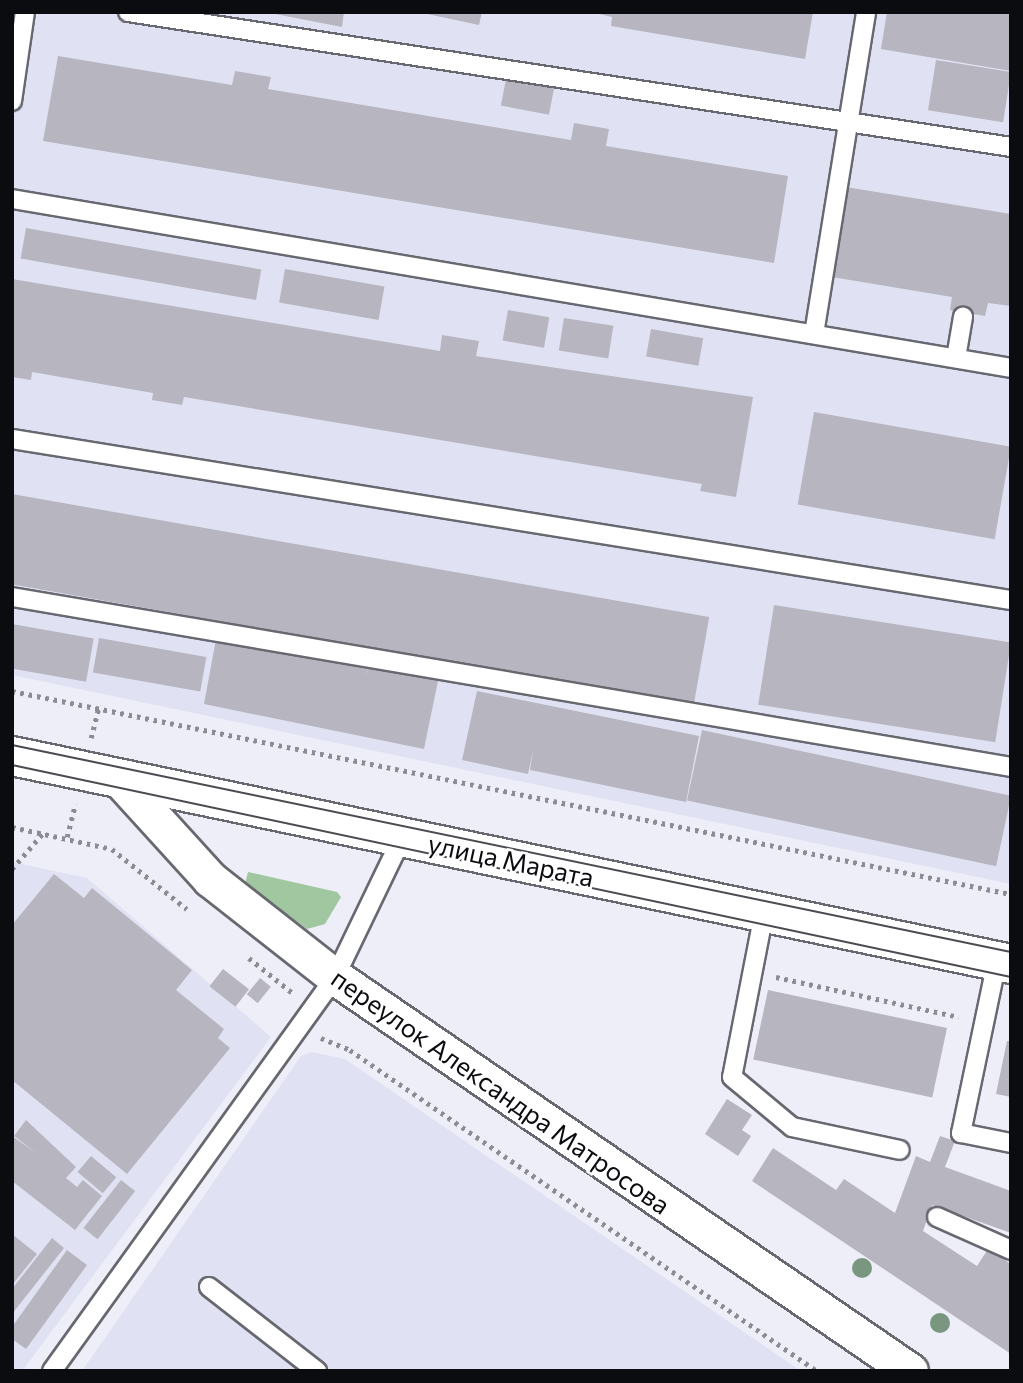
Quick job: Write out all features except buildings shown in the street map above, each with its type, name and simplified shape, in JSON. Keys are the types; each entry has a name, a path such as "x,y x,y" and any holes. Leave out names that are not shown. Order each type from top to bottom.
{"street":[{"name":"улица Марата","path":"12,756 1004,962"},
{"name":"переулок Александра Матросова","path":"119,779 210,879 335,977 910,1371"}],"lane":[{"path":"12,101 25,12"},
{"path":"128,12 1011,147"},
{"path":"814,334 866,12"},
{"path":"12,199 1011,368"},
{"path":"956,358 963,317"},
{"path":"12,439 1011,600"},
{"path":"12,597 1011,767"},
{"path":"52,1371 335,977 402,838"},
{"path":"764,913 732,1077 792,1127 900,1150"},
{"path":"1004,962 985,1023 961,1133 1011,1143"},
{"path":"937,1217 1011,1250"},
{"path":"209,1287 317,1371"}],"path":[{"path":"12,691 1011,894"},
{"path":"12,827 112,849 197,916"},
{"path":"12,869 43,833"},
{"path":"239,950 313,1009"},
{"path":"753,972 985,1023"},
{"path":"311,1042 319,1037 349,1050 817,1371"}],"shaded area":[{"path":"12,12 1011,12 1011,884 12,675"},
{"path":"12,862 87,878 271,1037 22,1371 12,1371"},
{"path":"312,1052 345,1059 801,1371 82,1371 301,1056"}],"green space":[{"path":"248,872 337,892 341,897 325,924 307,929 245,884"}],"tram line":[{"path":"12,745 1011,952"},
{"path":"12,765 1011,977"}]}
